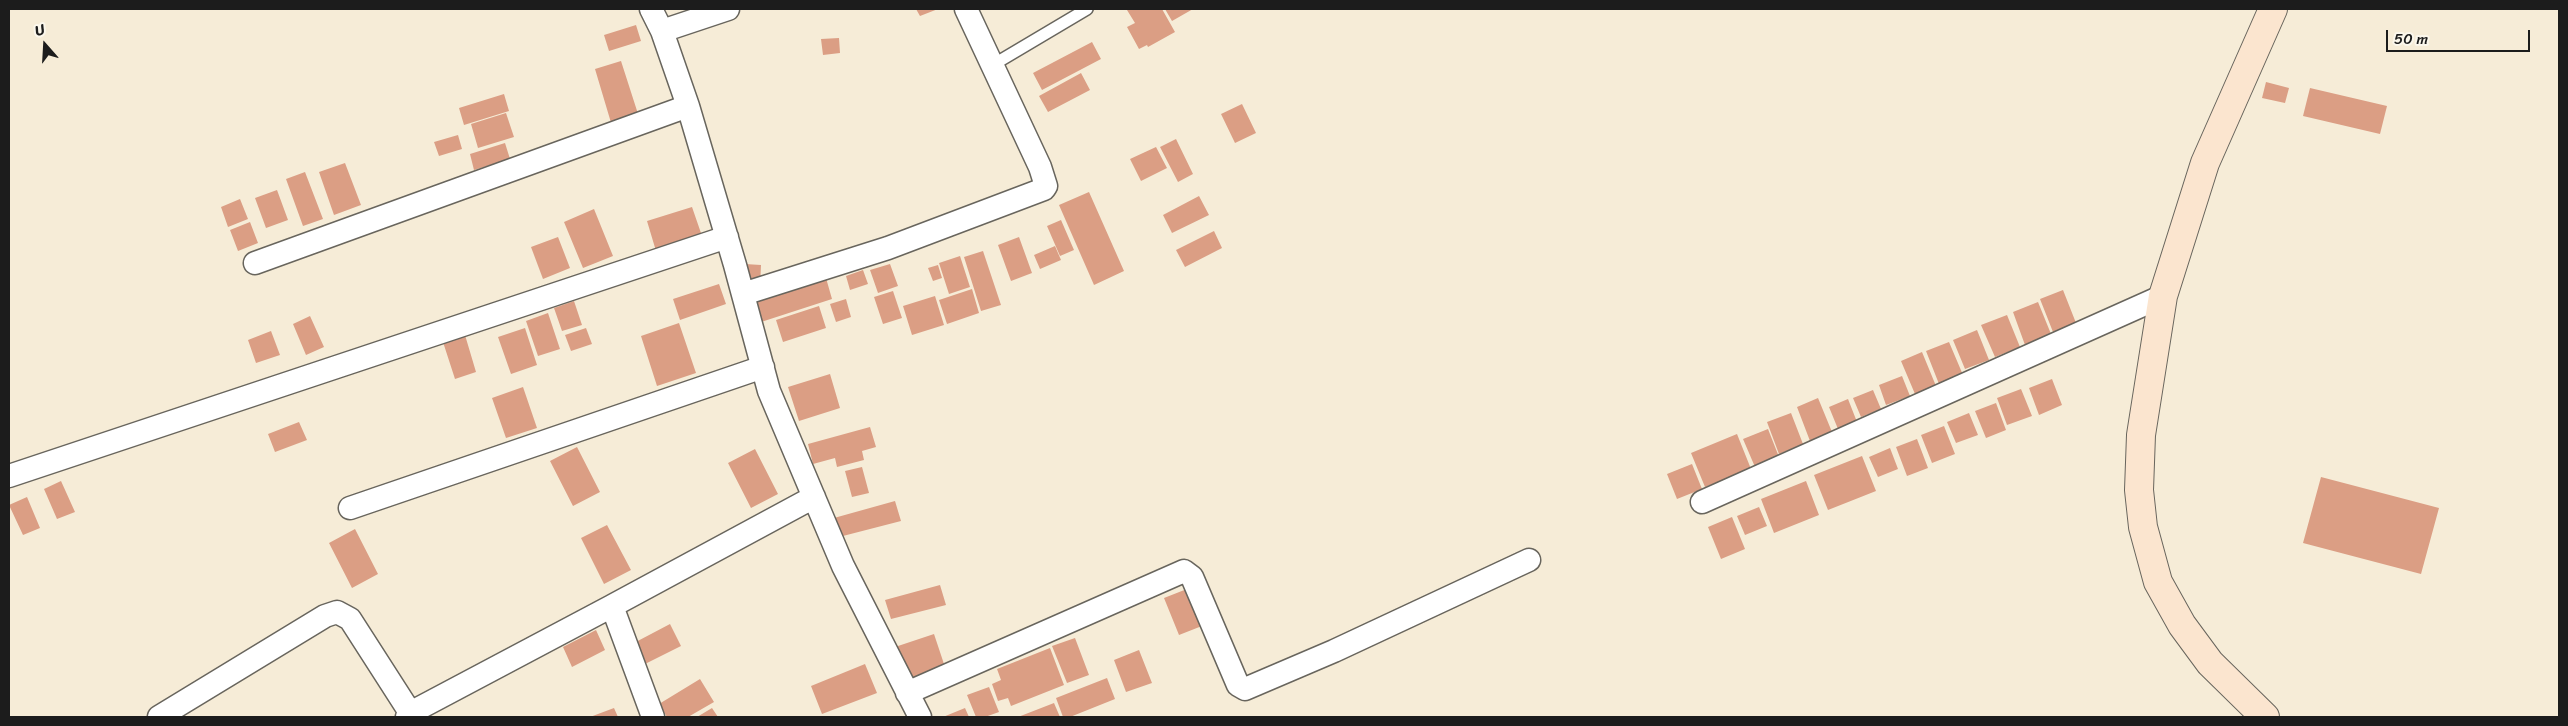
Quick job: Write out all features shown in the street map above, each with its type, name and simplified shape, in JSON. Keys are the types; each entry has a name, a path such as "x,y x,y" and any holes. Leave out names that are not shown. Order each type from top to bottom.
{"street":[{"path":"651,9 662,31 688,106 727,237 769,391 843,566 920,717"},
{"path":"662,31 728,9"},
{"path":"743,294 888,248 1044,189 1046,186 1040,167 991,66 966,9"},
{"path":"2265,717 2210,663 2182,625 2158,582 2143,527 2139,490 2141,444 2150,366 2163,296 2206,164 2273,9"},
{"path":"255,263 688,106"},
{"path":"9,476 727,237"},
{"path":"1702,502 2163,296"},
{"path":"350,508 763,367"},
{"path":"159,717 325,616 337,612 350,619 409,715 814,497"},
{"path":"907,693 1184,571 1192,577 1240,688 1245,689 1529,560"},
{"path":"612,606 653,717"}],"lane":[{"path":"991,66 1087,9"}],"building":[{"path":"916,9 938,9 920,16"},
{"path":"1162,9 1175,32 1148,47 1147,45 1139,49 1127,27 1135,23 1127,10"},
{"path":"1165,9 1193,9 1172,21"},
{"path":"636,25 641,41 609,51 604,35"},
{"path":"839,38 840,53 823,55 821,39"},
{"path":"1092,42 1101,59 1042,90 1033,73"},
{"path":"621,61 639,117 612,126 595,69"},
{"path":"1081,73 1090,90 1048,112 1039,96"},
{"path":"2266,82 2289,88 2285,103 2262,98"},
{"path":"2310,88 2387,106 2380,134 2303,116"},
{"path":"504,94 509,111 464,125 459,108"},
{"path":"1242,104 1256,133 1235,143 1221,114"},
{"path":"506,113 514,137 478,148 471,124"},
{"path":"458,135 462,149 439,156 434,142"},
{"path":"1176,139 1193,174 1178,182 1160,147"},
{"path":"505,143 510,159 474,170 470,154"},
{"path":"1156,147 1167,168 1141,181 1130,159"},
{"path":"345,163 361,205 334,215 319,172"},
{"path":"305,172 323,219 303,226 286,179"},
{"path":"277,190 288,220 266,228 255,198"},
{"path":"1089,192 1124,271 1094,285 1059,205"},
{"path":"1199,196 1209,215 1172,233 1163,215"},
{"path":"240,199 248,219 228,227 221,207"},
{"path":"692,207 702,236 656,251 647,221"},
{"path":"594,209 613,256 583,268 564,222"},
{"path":"1061,220 1074,250 1060,256 1047,226"},
{"path":"250,222 258,243 238,251 230,230"},
{"path":"1214,231 1222,248 1185,267 1176,250"},
{"path":"558,237 570,268 543,279 531,247"},
{"path":"1019,237 1032,273 1011,281 998,245"},
{"path":"1055,246 1061,260 1040,269 1034,255"},
{"path":"983,251 1001,305 981,311 964,257"},
{"path":"960,256 970,287 949,294 939,263"},
{"path":"745,264 761,265 760,287 744,287"},
{"path":"890,264 898,286 878,293 870,270"},
{"path":"938,265 942,278 933,281 928,268"},
{"path":"863,270 868,284 850,290 846,276"},
{"path":"826,278 832,299 758,323 752,302"},
{"path":"719,284 726,304 680,320 673,299"},
{"path":"972,289 979,313 947,324 939,300"},
{"path":"2063,290 2076,323 2053,332 2040,299"},
{"path":"893,291 902,318 883,324 874,297"},
{"path":"935,296 944,325 912,335 903,306"},
{"path":"846,299 851,317 836,322 830,304"},
{"path":"574,301 582,325 562,331 554,308"},
{"path":"2038,302 2051,334 2025,345 2013,312"},
{"path":"819,306 826,328 783,342 776,320"},
{"path":"548,313 560,349 538,356 526,321"},
{"path":"2007,315 2020,347 1995,357 1981,325"},
{"path":"310,316 324,347 306,355 293,324"},
{"path":"679,323 696,373 657,386 641,336"},
{"path":"525,328 537,365 511,374 498,337"},
{"path":"586,328 592,344 571,351 565,335"},
{"path":"1977,330 1989,360 1965,369 1953,340"},
{"path":"271,331 280,355 256,363 248,340"},
{"path":"465,335 476,372 455,379 443,342"},
{"path":"1949,342 1963,375 1939,384 1926,351"},
{"path":"1922,352 1936,386 1915,394 1901,361"},
{"path":"830,374 840,408 799,421 788,387"},
{"path":"1902,376 1910,396 1886,405 1879,385"},
{"path":"2052,379 2062,405 2039,415 2029,388"},
{"path":"523,387 537,428 506,438 492,398"},
{"path":"2021,389 2032,416 2007,425 1997,398"},
{"path":"1873,390 1881,409 1861,417 1853,398"},
{"path":"1818,398 1832,432 1810,441 1797,407"},
{"path":"1848,399 1857,422 1838,429 1829,407"},
{"path":"1996,403 2006,430 1986,438 1975,411"},
{"path":"1791,413 1803,444 1779,454 1767,422"},
{"path":"1969,413 1978,435 1956,443 1947,422"},
{"path":"299,422 307,440 275,452 268,434"},
{"path":"1944,426 1955,454 1932,463 1921,435"},
{"path":"870,427 876,447 862,451 864,460 837,467 835,458 813,464 808,444"},
{"path":"1768,429 1779,457 1755,467 1743,439"},
{"path":"1737,434 1751,469 1705,487 1691,453"},
{"path":"1917,439 1928,468 1907,476 1896,447"},
{"path":"577,447 600,492 573,506 550,461"},
{"path":"1890,448 1898,469 1878,477 1869,457"},
{"path":"755,449 778,494 751,508 728,463"},
{"path":"1862,456 1876,491 1828,510 1814,475"},
{"path":"1692,464 1702,489 1677,499 1667,474"},
{"path":"862,467 869,493 852,497 845,471"},
{"path":"2321,477 2439,508 2421,574 2303,543"},
{"path":"61,481 75,512 57,519 44,489"},
{"path":"1806,481 1819,515 1774,533 1761,499"},
{"path":"27,497 40,528 23,535 9,505"},
{"path":"895,501 901,521 839,537 834,518"},
{"path":"1759,507 1767,526 1745,535 1737,516"},
{"path":"1732,517 1745,549 1721,559 1708,527"},
{"path":"607,525 631,570 604,584 581,538"},
{"path":"355,529 378,574 352,588 329,543"},
{"path":"940,585 946,605 891,619 885,600"},
{"path":"1192,587 1207,624 1179,635 1164,598"},
{"path":"670,624 681,646 643,665 632,644"},
{"path":"596,630 605,650 572,667 563,647"},
{"path":"934,634 945,667 906,680 895,647"},
{"path":"1075,638 1089,675 1067,683 1052,646"},
{"path":"1050,648 1064,685 1011,706 1008,698 998,701 992,684 1001,680 997,669"},
{"path":"1139,650 1152,683 1126,692 1114,660"},
{"path":"865,664 877,693 822,714 811,686"},
{"path":"1107,678 1115,699 1070,717 1063,717 1056,698"},
{"path":"700,679 714,702 688,717 667,717 659,704"},
{"path":"989,687 999,712 985,717 976,717 967,695"},
{"path":"1054,703 1060,717 1018,717"},
{"path":"614,708 618,717 590,717"},
{"path":"712,708 718,717 697,717"},
{"path":"965,708 969,717 943,717"}]}
